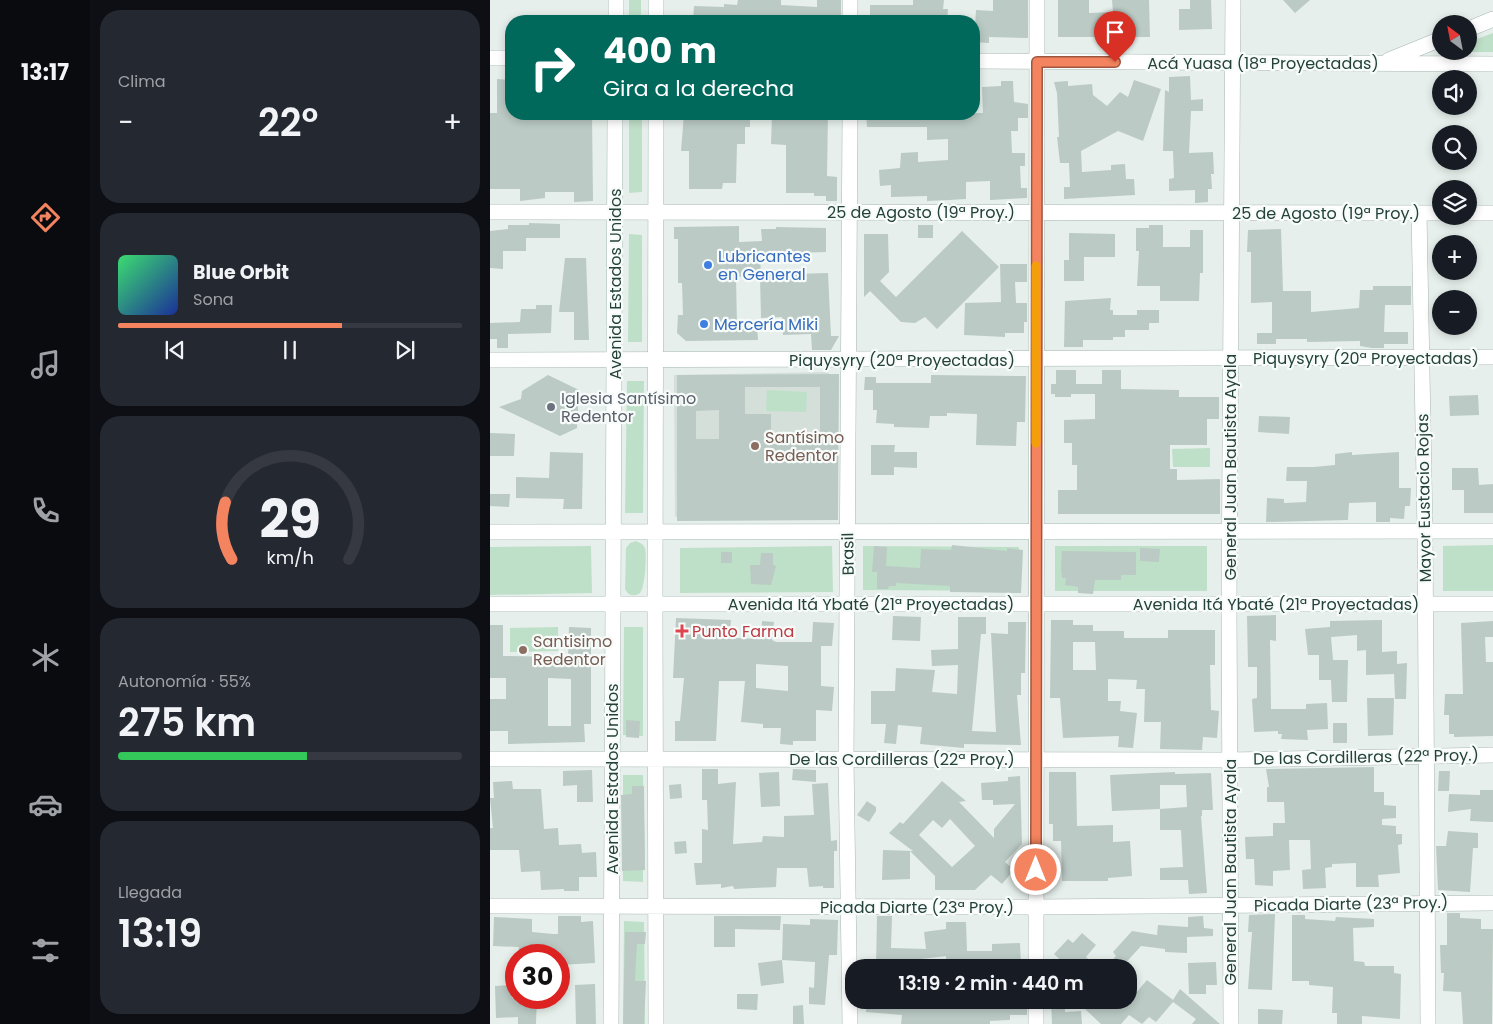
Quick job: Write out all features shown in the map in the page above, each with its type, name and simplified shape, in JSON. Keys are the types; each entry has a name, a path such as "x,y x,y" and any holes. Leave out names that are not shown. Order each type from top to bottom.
{"street":[{"path":"616,0 616,15"},
{"path":"656,0 656,15"},
{"path":"850,0 850,15"},
{"path":"1036,959 1037,0"},
{"name":"General Juan Bautista Ayala","path":"1231,1024 1229,604 1233,0"},
{"path":"1478,25 1493,19"},
{"path":"1381,63 1432,43"},
{"path":"490,58 505,58"},
{"name":"Acá Yuasa (18ª Proyectadas)","path":"980,61 1493,64"},
{"name":"Avenida Estados Unidos","path":"611,1024 615,120"},
{"path":"656,120 656,1024"},
{"name":"Brasil","path":"850,120 846,759 850,1024"},
{"name":"25 de Agosto (19ª Proy.)","path":"490,212 1432,213"},
{"name":"Mayor Eustacio Rojas","path":"1419,213 1425,531 1428,1024"},
{"path":"1477,213 1493,213"},
{"name":"Piquysyry (20ª Proyectadas)","path":"490,360 1493,358"},
{"path":"490,532 1493,531"},
{"name":"Avenida Itá Ybaté (21ª Proyectadas)","path":"490,604 1493,604"},
{"name":"De las Cordilleras (22ª Proy.)","path":"490,759 1229,760 1493,755"},
{"name":"Picada Diarte (23ª Proy.)","path":"490,906 1036,907 1493,903"},
{"path":"1036,1009 1036,1024"}],"shaded area":[{"name":"Santísimo Redentor","path":"827,372 835,379 837,514 675,517 674,375"}],"green space":[{"path":"629,0 641,0 641,15 629,15"},
{"path":"1493,33 1493,52 1478,52 1478,39"},
{"path":"629,120 642,120 642,192 629,193"},
{"path":"629,234 642,235 642,342 628,342"},
{"path":"627,381 644,381 643,513 625,513"},
{"path":"767,390 807,392 806,412 766,411"},
{"path":"1210,448 1210,467 1173,467 1172,449"},
{"path":"636,541 644,547 646,565 642,590 640,593 633,595 629,594 625,589 626,548 630,543"},
{"path":"1493,545 1493,591 1443,591 1443,546"},
{"path":"591,546 592,593 490,595 490,547"},
{"path":"832,546 833,592 680,593 680,548"},
{"path":"863,546 1019,547 1019,591 863,590"},
{"path":"1055,546 1207,546 1207,591 1055,591"},
{"path":"558,627 558,651 510,652 510,628"},
{"path":"624,627 643,627 643,736 623,735"},
{"path":"623,775 643,775 645,864 643,864 643,882 623,881"},
{"path":"624,921 644,922 645,1024 623,1024"}],"building":[{"path":"738,0 781,0 781,5 817,7 817,0 841,0 841,15 693,15 694,6 724,7 724,4 737,5"},
{"path":"913,0 944,0 943,9 948,9 948,15 870,15 870,5 913,5"},
{"path":"993,0 1028,0 1028,38 989,37 989,43 980,42 980,15 976,15 976,10 993,11"},
{"path":"1058,0 1089,0 1089,13 1113,12 1112,0 1149,0 1150,37 1058,37"},
{"path":"1190,0 1211,0 1212,29 1179,30 1179,9 1190,9"},
{"path":"1283,0 1310,0 1295,13"},
{"path":"1190,76 1191,100 1203,99 1203,111 1191,111 1189,153 1213,152 1214,174 1211,174 1212,189 1208,189 1208,202 1195,203 1195,190 1169,191 1169,179 1174,178 1173,151 1163,151 1165,90 1169,92 1169,77"},
{"path":"497,79 505,80 505,120 592,120 593,201 574,202 574,192 545,192 545,198 520,201 520,189 490,189 490,113 497,113"},
{"path":"1134,80 1161,89 1143,141 1118,131 1081,151 1082,172 1111,170 1111,165 1125,164 1126,179 1134,179 1135,195 1064,199 1064,187 1070,187 1069,163 1060,163 1057,137 1059,137 1057,93 1054,82 1068,81 1068,86 1092,84 1093,95 1107,106 1120,92 1128,97"},
{"path":"1001,81 1013,81 1014,102 1028,104 1028,118 1018,118 1018,131 1011,131 1012,153 1025,153 1025,166 1020,166 1021,188 1027,188 1027,198 990,200 990,181 966,182 966,199 927,201 927,196 891,197 891,185 880,186 879,170 900,168 901,153 918,152 918,162 948,160 948,139 927,140 927,127 867,127 866,120 980,120 980,113 983,113 982,87 1001,86"},
{"path":"684,120 750,120 750,127 745,127 745,144 737,144 736,183 723,183 722,189 689,189 689,151 681,151"},
{"path":"772,120 828,120 827,176 837,177 837,201 826,201 826,196 814,196 814,193 786,193 786,145 771,144"},
{"path":"529,223 560,224 560,238 526,238 526,251 503,251 503,269 490,268 490,231 508,229 508,225 529,225"},
{"path":"918,225 933,225 933,238 918,238"},
{"path":"1149,225 1163,225 1163,247 1190,247 1190,230 1203,230 1203,273 1200,273 1199,301 1160,301 1160,286 1137,286 1139,251 1136,251 1136,228 1149,228"},
{"path":"739,226 739,242 762,241 761,229 776,229 776,227 826,228 826,252 760,254 761,275 828,273 831,336 839,336 831,350 812,350 811,334 783,335 782,317 761,318 760,276 736,277 737,327 757,326 758,340 686,341 677,333 678,315 683,315 682,283 678,283 678,239 674,239 674,227"},
{"path":"1281,229 1283,291 1311,291 1311,312 1359,308 1360,290 1373,290 1373,286 1411,286 1411,305 1385,305 1384,332 1408,332 1408,344 1384,344 1384,348 1372,348 1360,346 1360,341 1307,342 1307,339 1276,339 1276,344 1257,344 1257,333 1272,333 1272,302 1251,303 1251,252 1247,252 1248,230"},
{"path":"962,231 999,267 937,329 925,317 915,323 901,322 870,291 864,297 864,234 888,234 889,272 880,281 896,297"},
{"path":"1069,233 1115,234 1115,257 1084,257 1084,281 1064,281 1064,260 1069,260"},
{"path":"565,258 586,258 589,340 574,340 574,312 559,312"},
{"path":"1000,264 1027,264 1027,282 1015,282 1016,303 1027,303 1027,322 1024,322 1024,333 1005,333 1005,337 964,335 965,303 1001,302"},
{"path":"1111,298 1110,310 1113,310 1113,315 1137,315 1137,310 1159,310 1159,323 1149,323 1149,330 1125,330 1125,337 1113,337 1113,340 1083,340 1083,347 1064,347 1065,301"},
{"path":"536,305 552,305 551,333 508,334 508,348 497,348 497,339 490,339 490,323 520,322 521,309 536,309"},
{"path":"1056,370 1076,370 1076,384 1102,384 1102,370 1121,370 1121,389 1179,390 1179,397 1219,397 1219,419 1207,419 1207,445 1170,445 1170,469 1177,469 1177,480 1220,479 1220,514 1058,514 1058,490 1077,490 1077,465 1072,465 1072,443 1064,443 1064,420 1095,419 1095,394 1071,394 1071,397 1055,397 1055,394 1051,394 1051,384 1056,384"},
{"name":"Santísimo Redentor","path":"839,374 838,520 677,521 677,375","holes":["745,387 820,387 820,439 771,439 771,414 745,414","719,410 719,439 696,439 696,411"]},
{"path":"548,375 579,390 577,428 560,436 499,407 521,399 522,391"},
{"path":"931,375 1026,376 1025,422 1017,422 1016,446 976,445 977,414 947,413 947,416 930,416 929,428 894,427 894,424 876,423 877,410 873,410 873,390 864,390 865,377 876,377 876,383 931,383"},
{"path":"1478,395 1479,415 1450,416 1449,396"},
{"path":"1259,416 1290,417 1289,434 1258,432"},
{"path":"490,433 515,434 514,456 490,456"},
{"path":"871,445 895,445 894,452 917,452 917,468 894,467 894,475 871,475"},
{"path":"550,452 583,453 582,509 563,509 564,499 516,498 516,477 549,478"},
{"path":"1352,452 1352,455 1399,452 1399,488 1411,488 1410,506 1405,506 1404,519 1390,518 1390,522 1376,522 1376,502 1349,503 1348,520 1266,522 1267,498 1284,499 1284,503 1306,502 1307,481 1286,481 1287,467 1335,465 1335,454"},
{"path":"1452,468 1478,468 1479,485 1493,484 1493,513 1464,513 1464,490 1452,490"},
{"path":"490,494 510,494 509,507 490,506"},
{"path":"952,545 1007,551 1007,548 1023,550 1021,593 950,592 950,586 896,583 896,586 889,586 888,589 877,589 877,572 872,572 874,546 887,547 886,566 920,568 921,549 951,550"},
{"path":"1140,548 1160,549 1159,562 1140,561"},
{"path":"1062,551 1136,552 1136,575 1121,575 1121,580 1095,580 1093,594 1078,593 1078,587 1065,585 1066,578 1062,578"},
{"path":"721,552 732,552 732,563 721,563"},
{"path":"761,553 773,553 773,565 776,566 771,585 751,584 750,565 760,565"},
{"path":"1276,615 1276,641 1270,640 1271,709 1306,709 1306,704 1327,703 1328,729 1307,730 1308,740 1281,739 1282,734 1278,734 1278,731 1254,732 1252,699 1257,698 1257,667 1248,667 1247,616"},
{"path":"893,616 921,617 920,641 892,640"},
{"path":"958,617 986,617 986,634 981,634 972,731 996,732 991,633 1008,634 1008,622 1026,622 1025,673 1021,673 1021,695 1017,695 1021,745 964,744 964,748 920,744 922,727 898,725 896,744 884,743 886,724 871,724 871,691 895,691 896,668 935,670 932,692 957,694 958,665 932,666 931,650 958,649"},
{"path":"676,618 731,620 730,630 738,630 737,638 761,639 762,621 774,622 772,640 776,642 812,642 813,622 834,623 832,646 821,646 821,686 834,687 832,711 816,710 816,741 793,741 793,745 780,744 781,728 763,728 763,724 741,722 745,681 719,681 716,741 675,741 675,721 680,721 684,678 673,678","holes":["756,664 788,666 788,691 756,688"]},
{"path":"1051,620 1073,620 1073,625 1093,625 1093,631 1124,631 1124,638 1168,638 1168,630 1215,630 1215,665 1210,665 1211,710 1219,711 1217,738 1203,737 1202,750 1160,749 1161,722 1144,722 1145,689 1136,689 1137,680 1108,679 1108,701 1121,701 1120,711 1137,713 1133,748 1118,747 1119,736 1063,738 1060,698 1050,698","holes":["1073,642 1095,642 1096,670 1073,670"]},
{"path":"1382,620 1382,652 1397,651 1397,664 1407,663 1406,699 1395,699 1394,674 1366,675 1366,650 1357,651 1357,635 1331,637 1333,660 1348,660 1347,702 1332,702 1331,680 1319,680 1319,655 1308,655 1305,629 1330,627 1330,621"},
{"path":"1493,621 1493,637 1485,637 1486,662 1493,662 1493,736 1454,737 1454,734 1449,734 1449,715 1444,715 1445,694 1463,694 1461,623"},
{"path":"490,625 503,625 503,656 568,657 569,627 591,628 591,724 584,724 585,742 508,744 508,731 490,731 490,699 506,699 506,678 490,678","holes":["548,678 571,679 571,726 548,726"]},
{"path":"1367,698 1394,698 1393,735 1368,736"},
{"path":"626,720 640,721 639,738 626,737"},
{"path":"1333,723 1347,723 1347,743 1333,743"},
{"path":"1374,767 1374,792 1384,792 1384,805 1396,806 1396,818 1382,819 1382,825 1396,826 1396,834 1402,834 1402,844 1398,845 1400,873 1378,875 1379,887 1356,887 1356,863 1332,864 1332,867 1325,868 1326,888 1303,889 1302,870 1311,869 1310,840 1289,840 1290,870 1273,871 1273,886 1255,885 1254,859 1246,859 1245,837 1273,836 1273,823 1285,823 1284,802 1267,802 1267,787 1269,787 1266,769"},
{"path":"702,769 718,769 718,784 736,782 733,844 762,842 763,836 784,837 784,816 814,815 812,784 828,783 831,841 837,840 837,851 834,851 834,888 823,888 823,886 809,887 807,868 777,868 776,887 734,889 733,886 721,888 721,884 696,885 694,863 702,863 702,829 708,830 707,800 702,800"},
{"path":"793,769 816,770 816,782 792,780"},
{"path":"592,770 593,802 577,802 577,785 563,786 563,771"},
{"path":"1439,771 1450,771 1449,791 1438,791"},
{"path":"779,772 780,806 761,807 759,773"},
{"path":"1049,772 1076,772 1077,826 1113,825 1113,842 1130,841 1132,876 1108,878 1108,881 1062,881 1061,841 1053,841 1053,824 1049,824"},
{"path":"1175,772 1175,774 1211,773 1213,810 1202,810 1201,816 1207,893 1189,894 1188,880 1160,880 1160,868 1183,867 1181,830 1160,830 1160,809 1112,811 1110,775","holes":["1160,785 1186,785 1187,807 1160,809"]},
{"path":"1020,776 1022,844 1005,862 1014,870 1002,884 991,875 975,890 935,890 935,876 910,851 910,879 882,880 883,850 913,851 889,833 900,822 903,824 942,781 966,801 959,802 994,838 994,829 1015,804 993,805 993,800 982,800 981,783 1008,781 1008,777","holes":["950,819 975,846 952,867 919,835 933,820 942,828"]},
{"path":"512,781 513,789 541,789 544,829 558,828 559,845 581,844 582,853 596,852 597,877 579,877 579,891 564,891 564,889 541,890 540,871 521,872 519,850 490,850 490,828 493,828 490,798 494,798 493,782"},
{"path":"681,784 682,798 670,799 669,785"},
{"path":"632,786 644,786 645,870 622,871 621,795 632,794"},
{"path":"1480,790 1493,790 1493,822 1470,821 1471,809 1448,812 1449,794 1480,795"},
{"path":"867,801 876,807 876,811 869,822 857,815"},
{"path":"1448,831 1478,833 1478,848 1473,848 1470,892 1438,890 1436,846 1446,846"},
{"path":"686,841 687,853 675,854 674,842"},
{"path":"1447,913 1460,913 1460,918 1481,919 1481,929 1493,929 1492,1024 1463,1024 1461,992 1443,991 1444,973 1441,973 1440,945 1447,945"},
{"path":"1275,914 1272,990 1248,989 1252,932 1248,932 1249,915"},
{"path":"1292,915 1305,915 1305,919 1335,921 1336,917 1374,919 1374,927 1353,928 1354,961 1364,962 1365,966 1394,966 1394,973 1401,974 1400,1019 1362,1016 1362,1024 1337,1024 1337,1013 1332,1013 1333,987 1309,985 1309,981 1292,981"},
{"path":"558,916 581,916 581,922 593,921 595,963 570,964 570,944 505,944 505,946 493,946 494,917 532,919 532,932 558,934"},
{"path":"714,916 781,916 780,930 735,929 735,947 714,947"},
{"path":"877,916 892,916 891,948 926,949 924,932 946,929 946,922 966,922 967,951 992,951 992,944 1020,943 1021,959 946,959 946,956 921,959 876,959"},
{"path":"1203,916 1204,928 1213,929 1213,936 1187,937 1187,953 1165,952 1165,949 1141,946 1129,959 1113,959 1116,956 1113,952 1132,931 1157,935 1158,925 1188,927 1188,917"},
{"path":"810,919 838,920 837,955 829,955 825,1005 809,1004 809,987 814,988 815,962 782,960 783,924 810,925"},
{"path":"625,932 646,932 645,944 637,944 635,981 646,981 644,1024 623,1024"},
{"path":"1082,933 1096,945 1086,957 1088,959 1059,959 1054,954 1068,939 1073,943"},
{"path":"782,960 784,983 761,986 758,963"},
{"path":"1216,962 1217,985 1206,985 1206,994 1189,994 1188,963"},
{"path":"1147,980 1173,1000 1180,989 1220,1024 1192,1024 1196,1019 1173,1002 1156,1022 1149,1017 1142,1024 1129,1015 1121,1024 1101,1024 1085,1009 1137,1009 1137,992"},
{"path":"595,984 596,1024 576,1024 575,985"},
{"path":"505,985 505,1009 537,1009 536,1024 518,1024 518,1017 496,1018 495,986"},
{"path":"737,994 758,994 757,1010 737,1009"},
{"path":"803,1005 804,1024 793,1024 793,1006"},
{"path":"866,1009 1027,1009 1027,1015 1010,1015 1010,1020 990,1021 990,1024 901,1024 902,1015 866,1012"},
{"path":"1051,1009 1065,1009 1065,1012 1081,1011 1082,1024 1052,1024"},
{"path":"1258,1009 1283,1010 1282,1024 1258,1024"}],"slow traffic":[{"path":"1036,266 1036,443"}],"place":[{"name":"Lubricantes en General","path":"708,265"},
{"name":"Mercería Miki","path":"704,324"},
{"name":"Iglesia Santísimo Redentor","path":"551,407"},
{"name":"Santísimo Redentor","path":"755,446"},
{"name":"Punto Farma","path":"682,631"},
{"name":"Santisimo Redentor","path":"523,650"}],"route":[{"path":"1036,870 1037,62 1115,62"}]}
